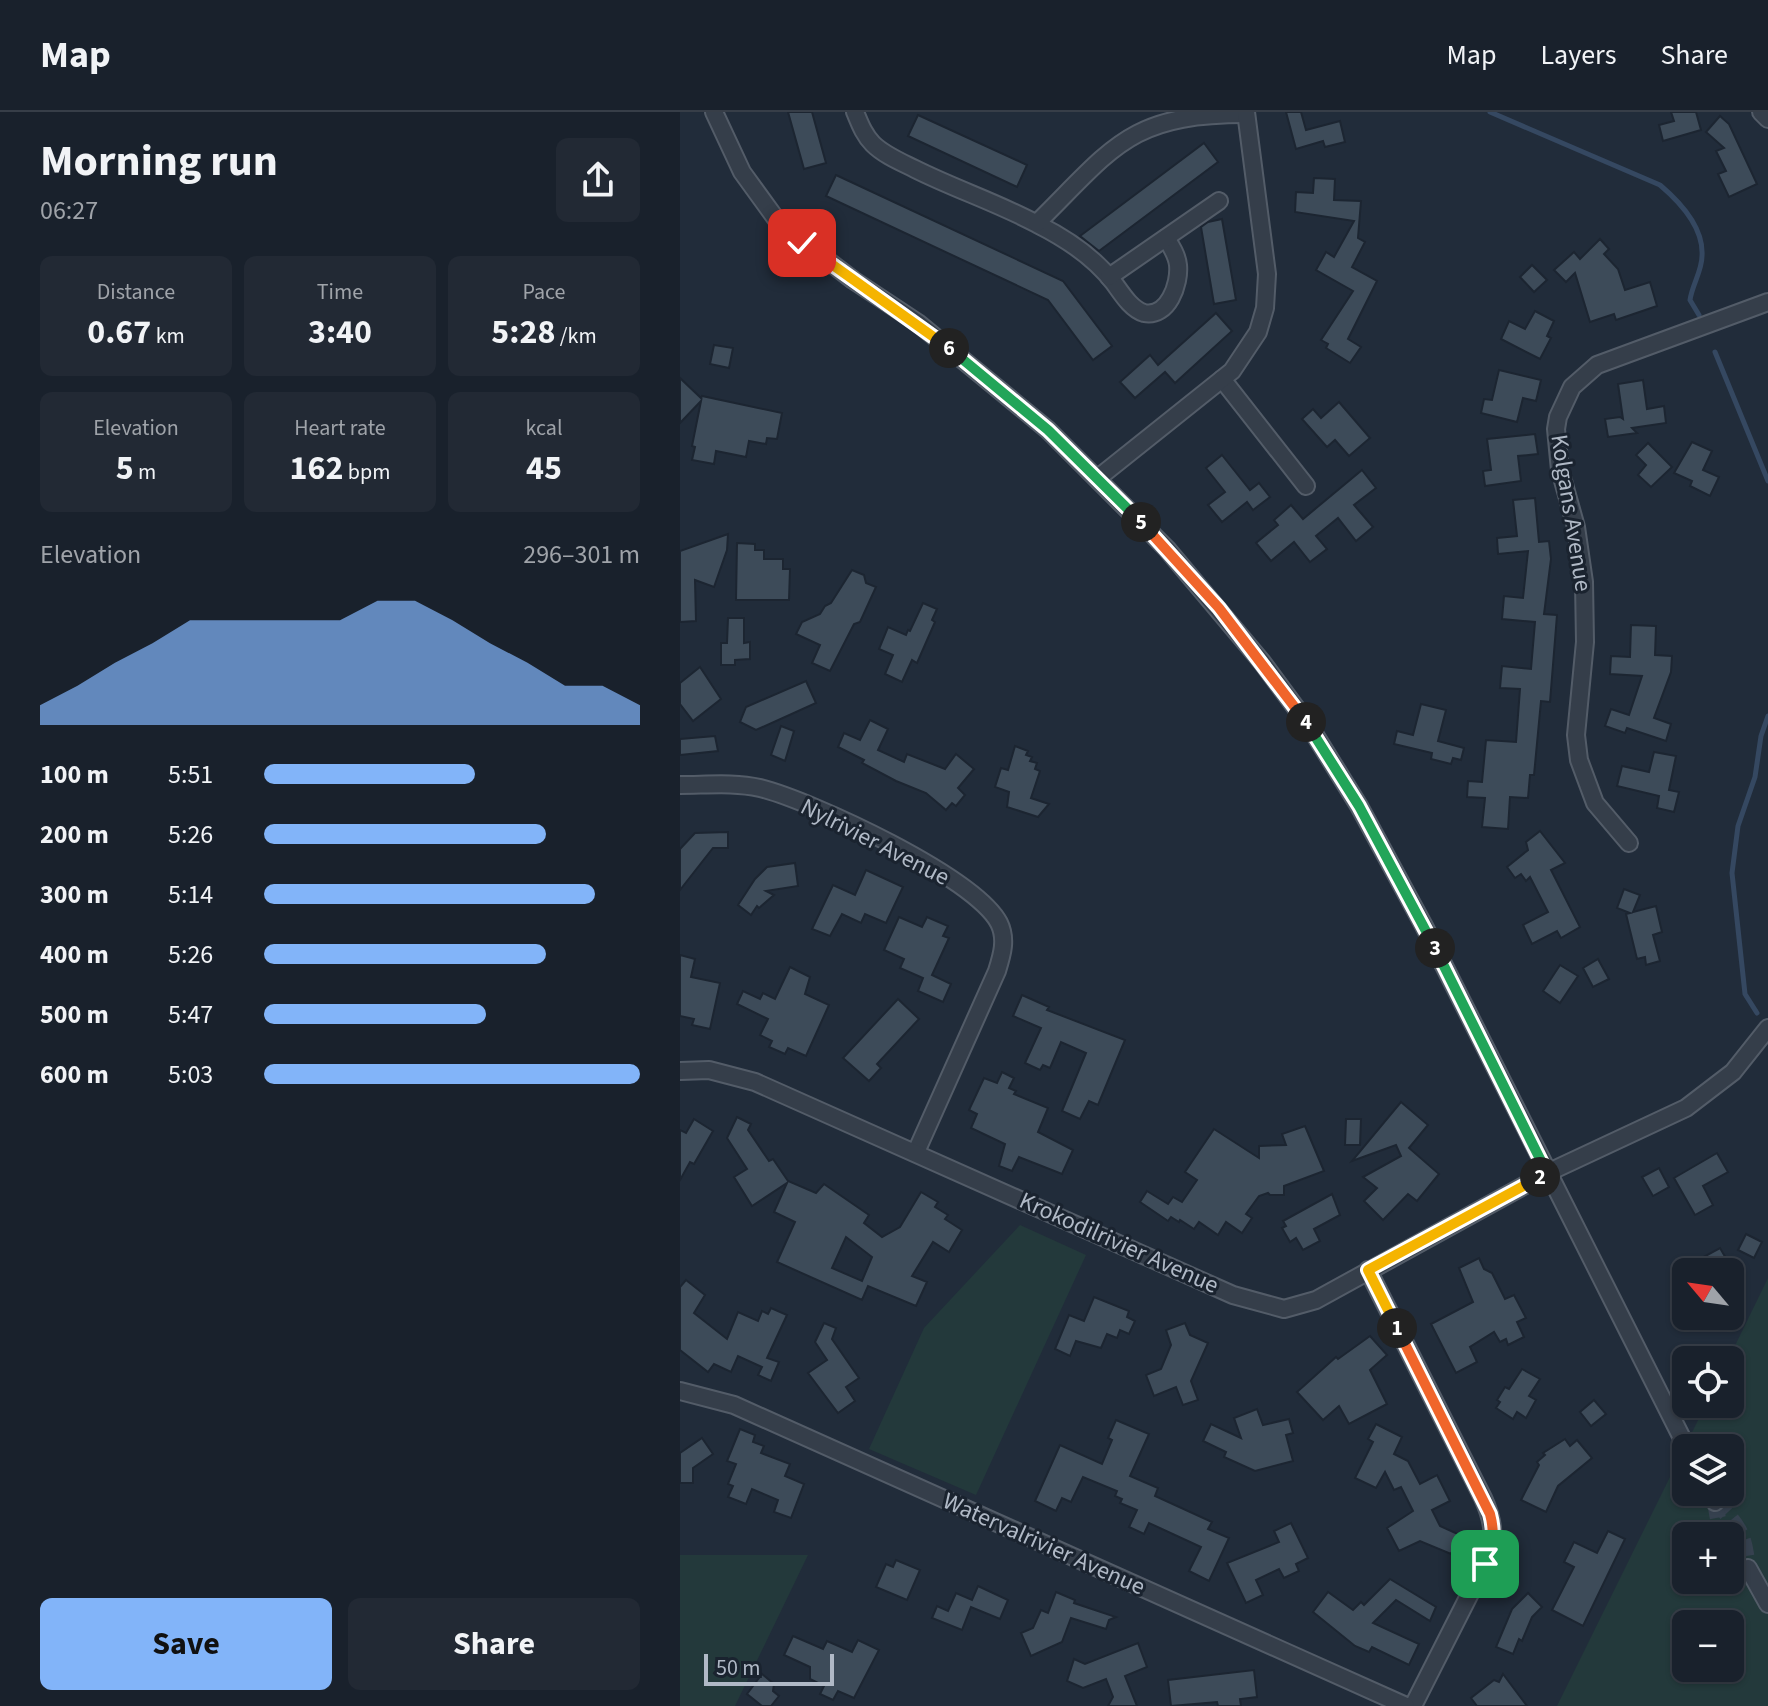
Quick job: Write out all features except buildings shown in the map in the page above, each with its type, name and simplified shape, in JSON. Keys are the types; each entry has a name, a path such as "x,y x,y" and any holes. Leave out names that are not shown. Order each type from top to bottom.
{"street":[{"path":"714,112 742,172 779,223 840,271 918,323 994,384 1098,478 1219,608 1310,727 1393,868 1680,1434"},
{"path":"855,112 864,132 887,154 946,185 1037,223 1075,247 1109,277 1139,311 1157,312 1174,292 1178,263 1166,238"},
{"path":"1761,112 1768,119"},
{"path":"1037,223 1116,145 1141,129 1183,117 1246,113 1264,238 1265,308 1258,332 1247,351 1222,379 1098,478"},
{"path":"1109,277 1219,201"},
{"name":"Kolgans Avenue","path":"1629,843 1595,803 1579,760 1576,735 1585,656 1584,582 1576,527 1560,470 1556,429 1558,417 1572,387 1597,365 1768,302"},
{"path":"1222,379 1306,486"},
{"name":"Nylrivier Avenue","path":"680,785 733,784 795,800 922,860 989,909 1001,926 1004,946 997,971 916,1152"},
{"name":"Krokodilrivier Avenue","path":"680,1071 709,1070 745,1079 916,1152 1233,1295 1284,1309 1316,1300 1547,1173 1658,1124 1711,1092 1733,1072 1768,1028"},
{"path":"1368,1270 1483,1498 1494,1530 1492,1549 1413,1706"},
{"name":"Watervalrivier Avenue","path":"680,1391 734,1405 1406,1706"},
{"path":"1748,1568 1768,1604"}],"green space":[{"path":"1020,1225 1086,1255 976,1495 869,1449 924,1328"},
{"path":"1768,1278 1768,1706 1557,1706 1672,1473 1672,1506 1744,1506 1744,1434 1691,1434 1699,1418 1744,1418 1744,1346 1735,1346"},
{"path":"680,1555 808,1555 735,1706 680,1706"}],"waterway":[{"path":"1490,112 1660,185 1668,192 1695,225 1702,245 1702,262 1690,300 1699,315"},
{"path":"1715,352 1768,481"},
{"path":"1757,1013 1745,994 1732,873 1738,826 1755,777 1761,736 1768,716"}],"tunnel":[{"path":"1716,1506 1719,1522"},
{"path":"1719,1506 1739,1531 1748,1568"},
{"path":"1744,1564 1748,1568"}],"route":[{"path":"802,243 918,323 994,384 1048,430 1167,549 1219,608 1310,727 1359,806 1424,926 1547,1173 1368,1270 1490,1514 1494,1530 1492,1549 1485,1564"}]}
